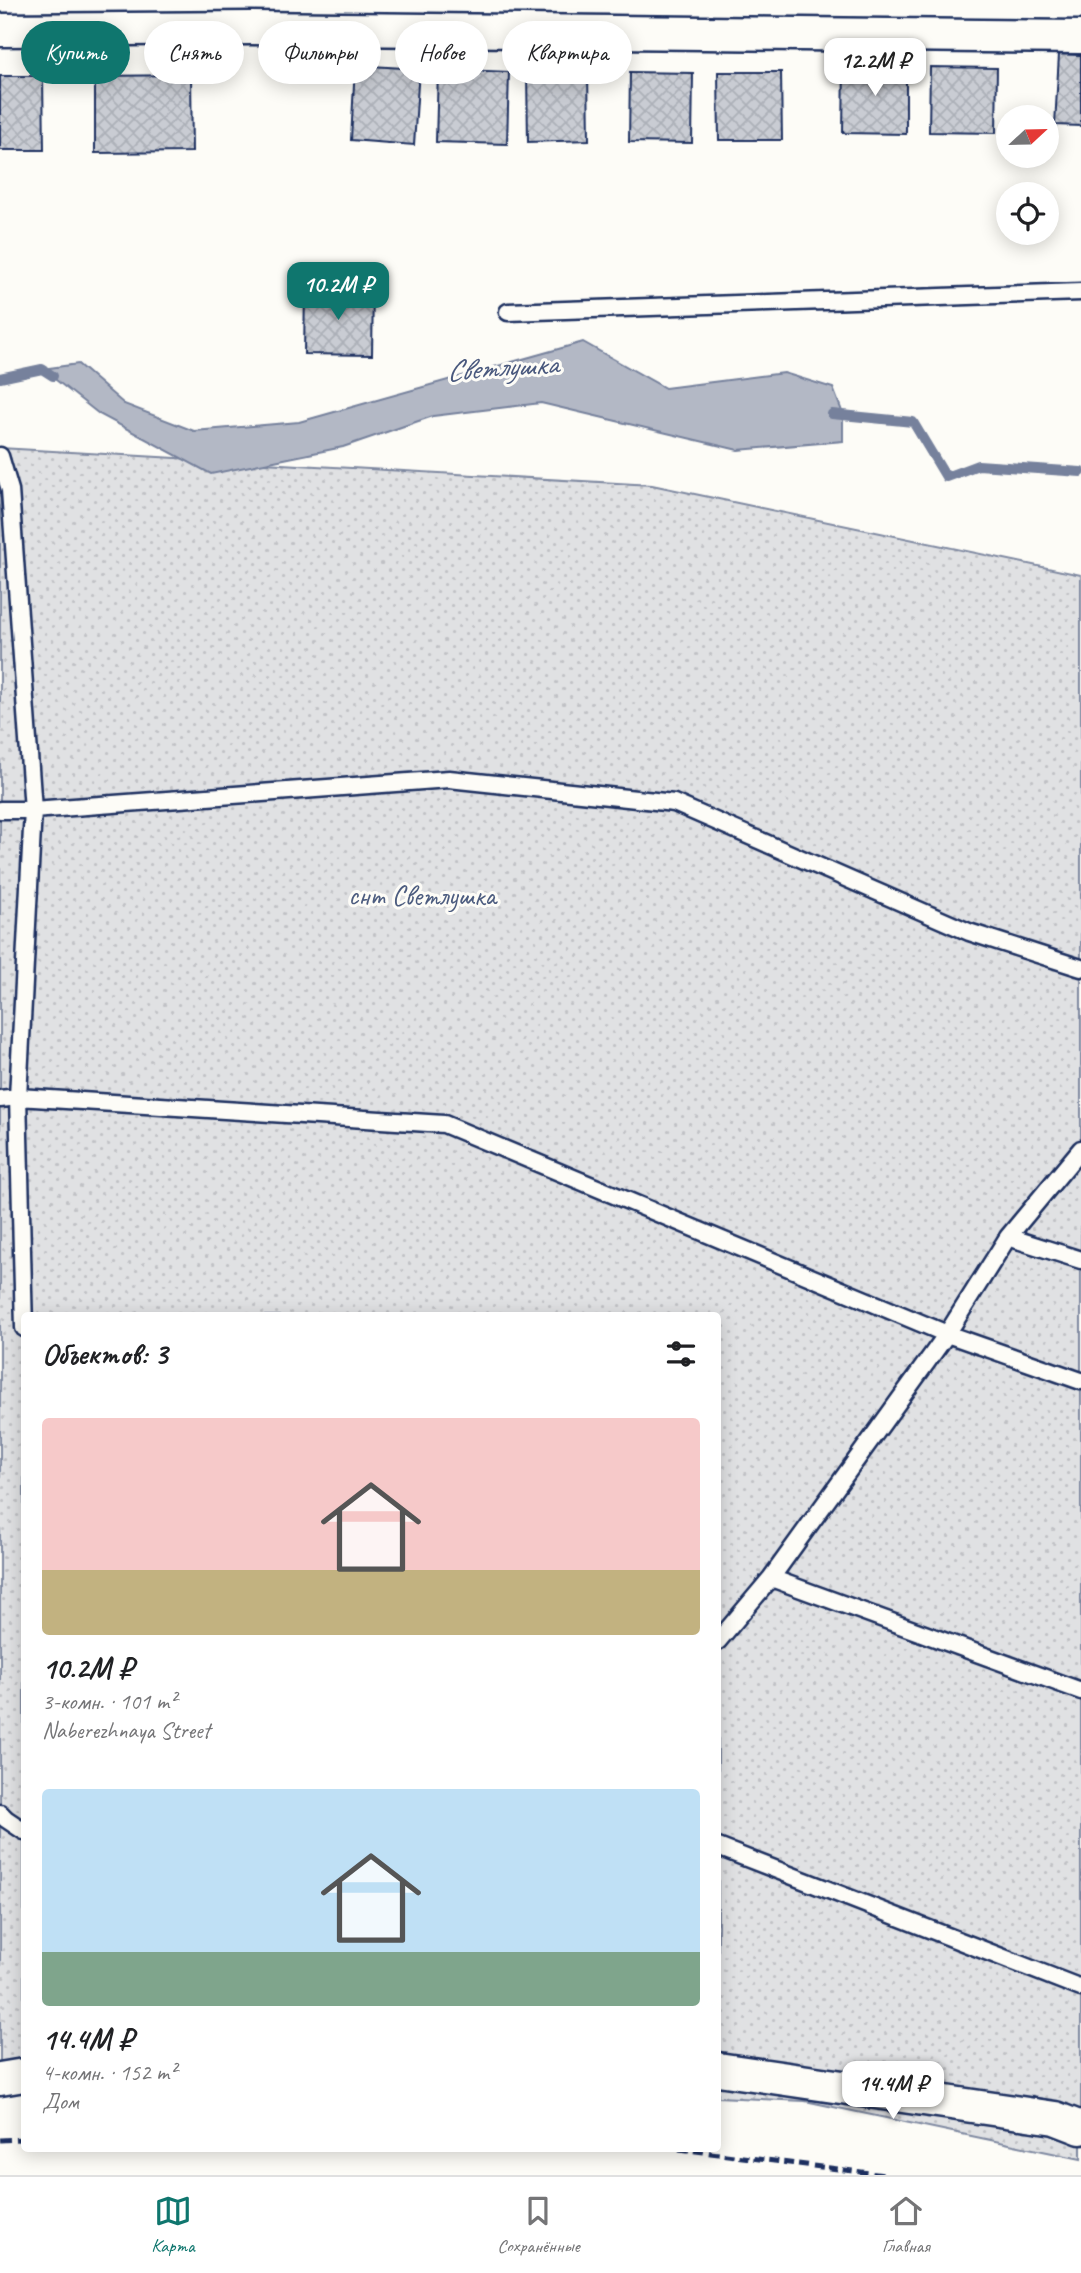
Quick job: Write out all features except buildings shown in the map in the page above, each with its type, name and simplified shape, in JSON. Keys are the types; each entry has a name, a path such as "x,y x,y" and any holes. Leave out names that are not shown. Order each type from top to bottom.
{"street":[{"path":"0,30 252,14 1081,37"},
{"path":"721,2069 1055,2118 1081,2128"},
{"path":"0,2079 21,2076"}],"lane":[{"path":"508,312 1081,292"},
{"path":"0,456 10,490 33,810 18,1097 24,1312"},
{"path":"0,810 33,810 449,779 674,803 969,932 1081,968"},
{"path":"0,1099 18,1097 444,1124 947,1334 1081,1381"},
{"path":"721,1637 771,1578 947,1334 1008,1237 1081,1149"},
{"path":"1008,1237 1081,1260"},
{"path":"771,1578 1081,1691"},
{"path":"2,1818 21,1829"},
{"path":"721,1848 1081,1988"}],"green space":[{"name":"снт Светлушка","path":"0,448 652,485 1081,575 1081,2159 805,2101 721,2097 721,1312 21,1312 21,2067 0,2066"}],"water":[{"path":"583,342 665,388 784,373 833,388 843,414 843,441 738,450 541,403 433,416 343,447 211,474 99,414 42,369 78,364 124,404 194,431 299,422"}],"waterway":[{"name":"Светлушка","path":"0,378 42,369 53,376"},
{"name":"Светлушка","path":"832,414 913,422 946,477 978,465 1081,472"}],"railway":[{"path":"0,2140 21,2139"},
{"path":"703,2152 885,2175"}]}
